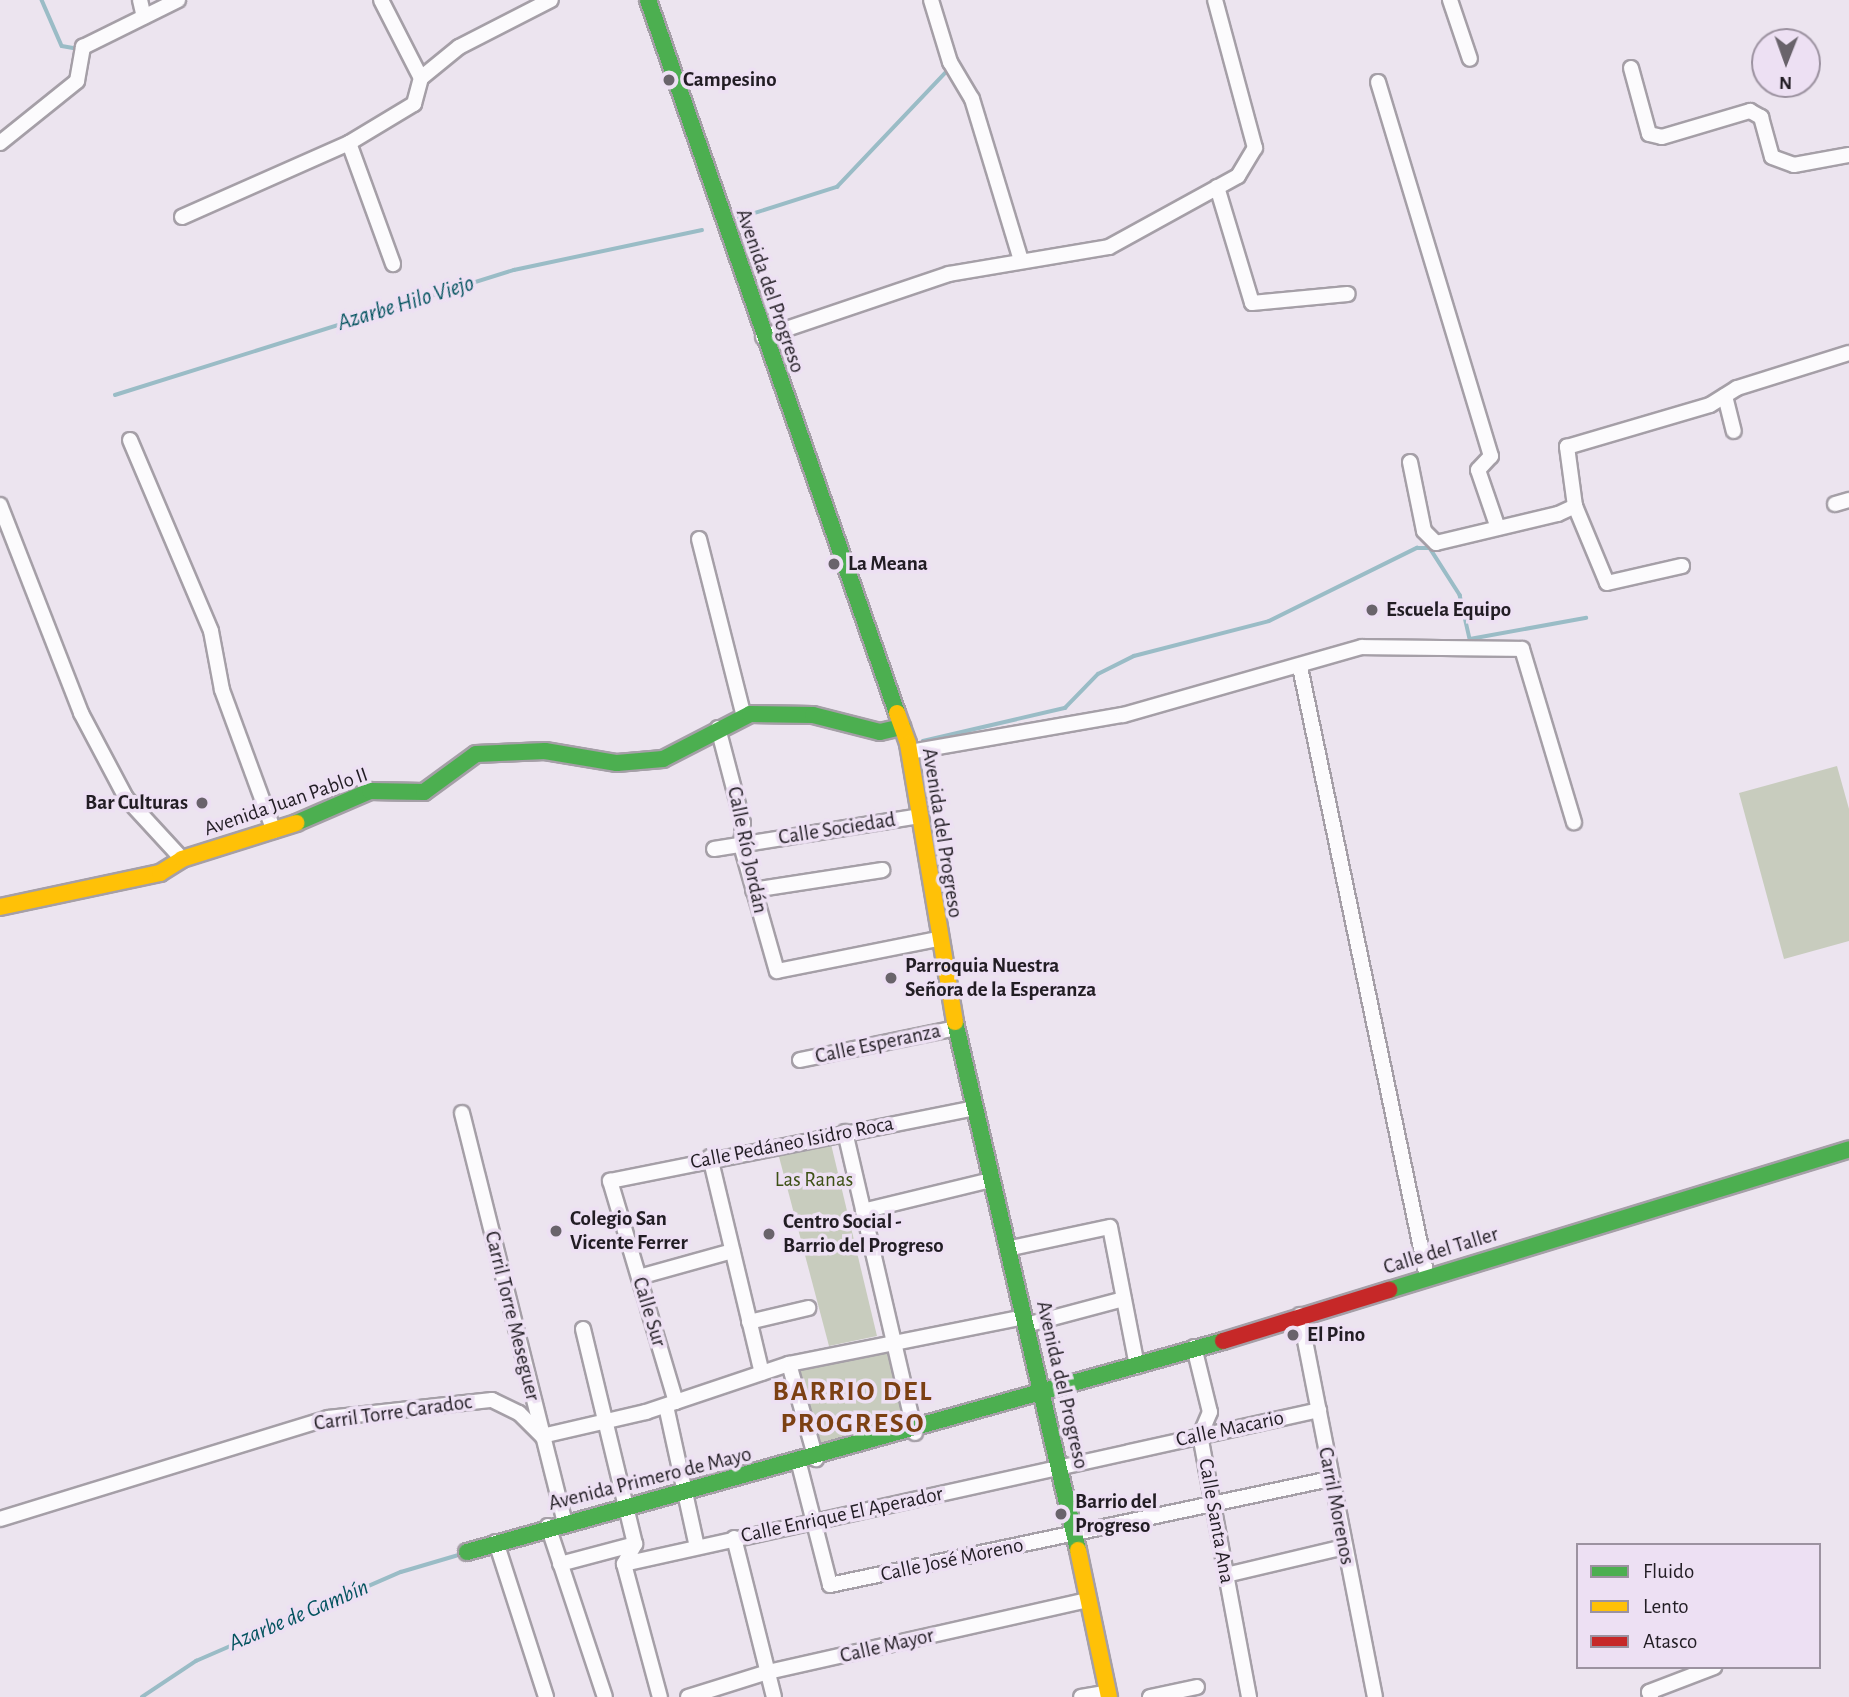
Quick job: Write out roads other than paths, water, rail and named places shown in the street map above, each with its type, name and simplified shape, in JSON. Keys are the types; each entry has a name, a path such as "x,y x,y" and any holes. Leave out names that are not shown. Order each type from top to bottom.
{"street":[{"path":"140,0 144,17"},
{"path":"0,143 77,81 83,47 178,0"},
{"path":"381,0 421,78"},
{"path":"182,217 349,143 414,104 421,78 459,47 551,0"},
{"name":"Avenida del Progreso","path":"648,0 763,337 910,752 937,939 1007,1249 1046,1395 1108,1694"},
{"path":"930,0 950,62 972,99 1021,260"},
{"path":"763,337 949,274 1109,247 1217,187 1250,164 1255,148 1215,0"},
{"path":"1450,0 1469,59"},
{"path":"1631,68 1649,134 1662,137 1750,111 1761,117 1772,157 1794,165 1849,155"},
{"path":"1378,82 1491,456 1478,470 1498,528"},
{"path":"349,143 393,264"},
{"path":"1217,187 1252,303 1348,294"},
{"path":"1682,566 1607,583 1575,506 1567,447 1849,353"},
{"path":"1725,396 1734,431"},
{"path":"130,440 211,631 222,690 274,831"},
{"path":"1410,462 1424,531 1436,543 1575,506"},
{"path":"0,505 81,713 126,799 182,859"},
{"path":"699,538 744,717"},
{"path":"910,752 1123,715 1300,667 1362,647 1522,649 1574,822"},
{"path":"1300,667 1427,1277"},
{"name":"Avenida Juan Pablo II","path":"0,907 160,873 182,859 274,831 370,791 424,792 477,754 545,751 617,763 663,759 718,728 744,717 813,715 880,732 902,727"},
{"name":"Calle Río Jordán","path":"718,728 743,823 741,845 777,971 937,939"},
{"name":"Calle Sociedad","path":"714,849 919,816"},
{"path":"753,890 882,870"},
{"name":"Calle Esperanza","path":"800,1060 956,1028"},
{"name":"Calle Pedáneo Isidro Roca","path":"610,1181 710,1157 974,1108"},
{"name":"Carril Torre Meseguer","path":"462,1113 564,1520"},
{"path":"845,1132 915,1433"},
{"name":"Calle del Taller","path":"1046,1395 1849,1149"},
{"path":"710,1157 762,1373"},
{"path":"863,1210 991,1180"},
{"name":"Calle Sur","path":"610,1181 639,1277 671,1404 697,1547"},
{"path":"1007,1249 1110,1227 1137,1366"},
{"path":"639,1277 732,1251"},
{"path":"542,1436 671,1404 789,1364 1025,1321 1124,1299"},
{"path":"749,1322 808,1308"},
{"name":"Carril Morenos","path":"1300,1315 1330,1479 1375,1697"},
{"path":"583,1329 635,1544 624,1564 660,1697"},
{"name":"Calle Santa Ana","path":"1194,1348 1210,1412 1200,1435 1249,1697"},
{"path":"789,1364 816,1459"},
{"name":"Avenida Primero de Mayo","path":"467,1552 564,1520 799,1464 1046,1395"},
{"name":"Carril Torre Caradoc","path":"0,1519 328,1419 492,1400 519,1413 542,1436"},
{"name":"Calle Macario","path":"1060,1467 1319,1410"},
{"path":"799,1464 813,1521"},
{"name":"Calle Enrique El Aperador","path":"624,1564 1060,1467"},
{"name":"Calle José Moreno","path":"813,1521 830,1586 1074,1534 1212,1501 1330,1479"},
{"path":"548,1525 605,1697"},
{"path":"734,1538 774,1697"},
{"path":"496,1542 546,1697"},
{"path":"560,1564 635,1544"},
{"path":"1226,1575 1344,1547"},
{"name":"Calle Mayor","path":"688,1697 768,1672 1087,1600"},
{"path":"1651,1697 1649,1692 1709,1669"},
{"path":"1150,1697 1197,1687"},
{"path":"1081,1697 1108,1694"}],"waterway":[{"path":"42,0 62,46 73,48"},
{"name":"Azarbe Hilo Viejo","path":"739,218 837,187 945,73"},
{"name":"Azarbe Hilo Viejo","path":"115,395 514,270 702,230"},
{"path":"923,741 1065,708 1098,674 1134,656 1269,621 1417,548 1430,548 1460,595 1470,639 1586,618"},
{"name":"Azarbe de Gambín","path":"142,1697 196,1661 401,1572 462,1554"}],"place":[{"name":"Campesino","path":"669,80"},
{"name":"La Meana","path":"834,564"},
{"name":"Escuela Equipo","path":"1372,610"},
{"name":"Bar Culturas","path":"202,803"},
{"name":"Parroquia Nuestra Señora de la Esperanza","path":"891,978"},
{"name":"Colegio San Vicente Ferrer","path":"556,1231"},
{"name":"Centro Social - Barrio del Progreso","path":"769,1234"},
{"name":"El Pino","path":"1293,1335"},
{"name":"Barrio del Progreso","path":"1061,1514"}],"district":[{"name":"BARRIO DEL PROGRESO","path":"853,1408"}],"park label":[{"name":"Las Ranas","path":"814,1180"}]}
